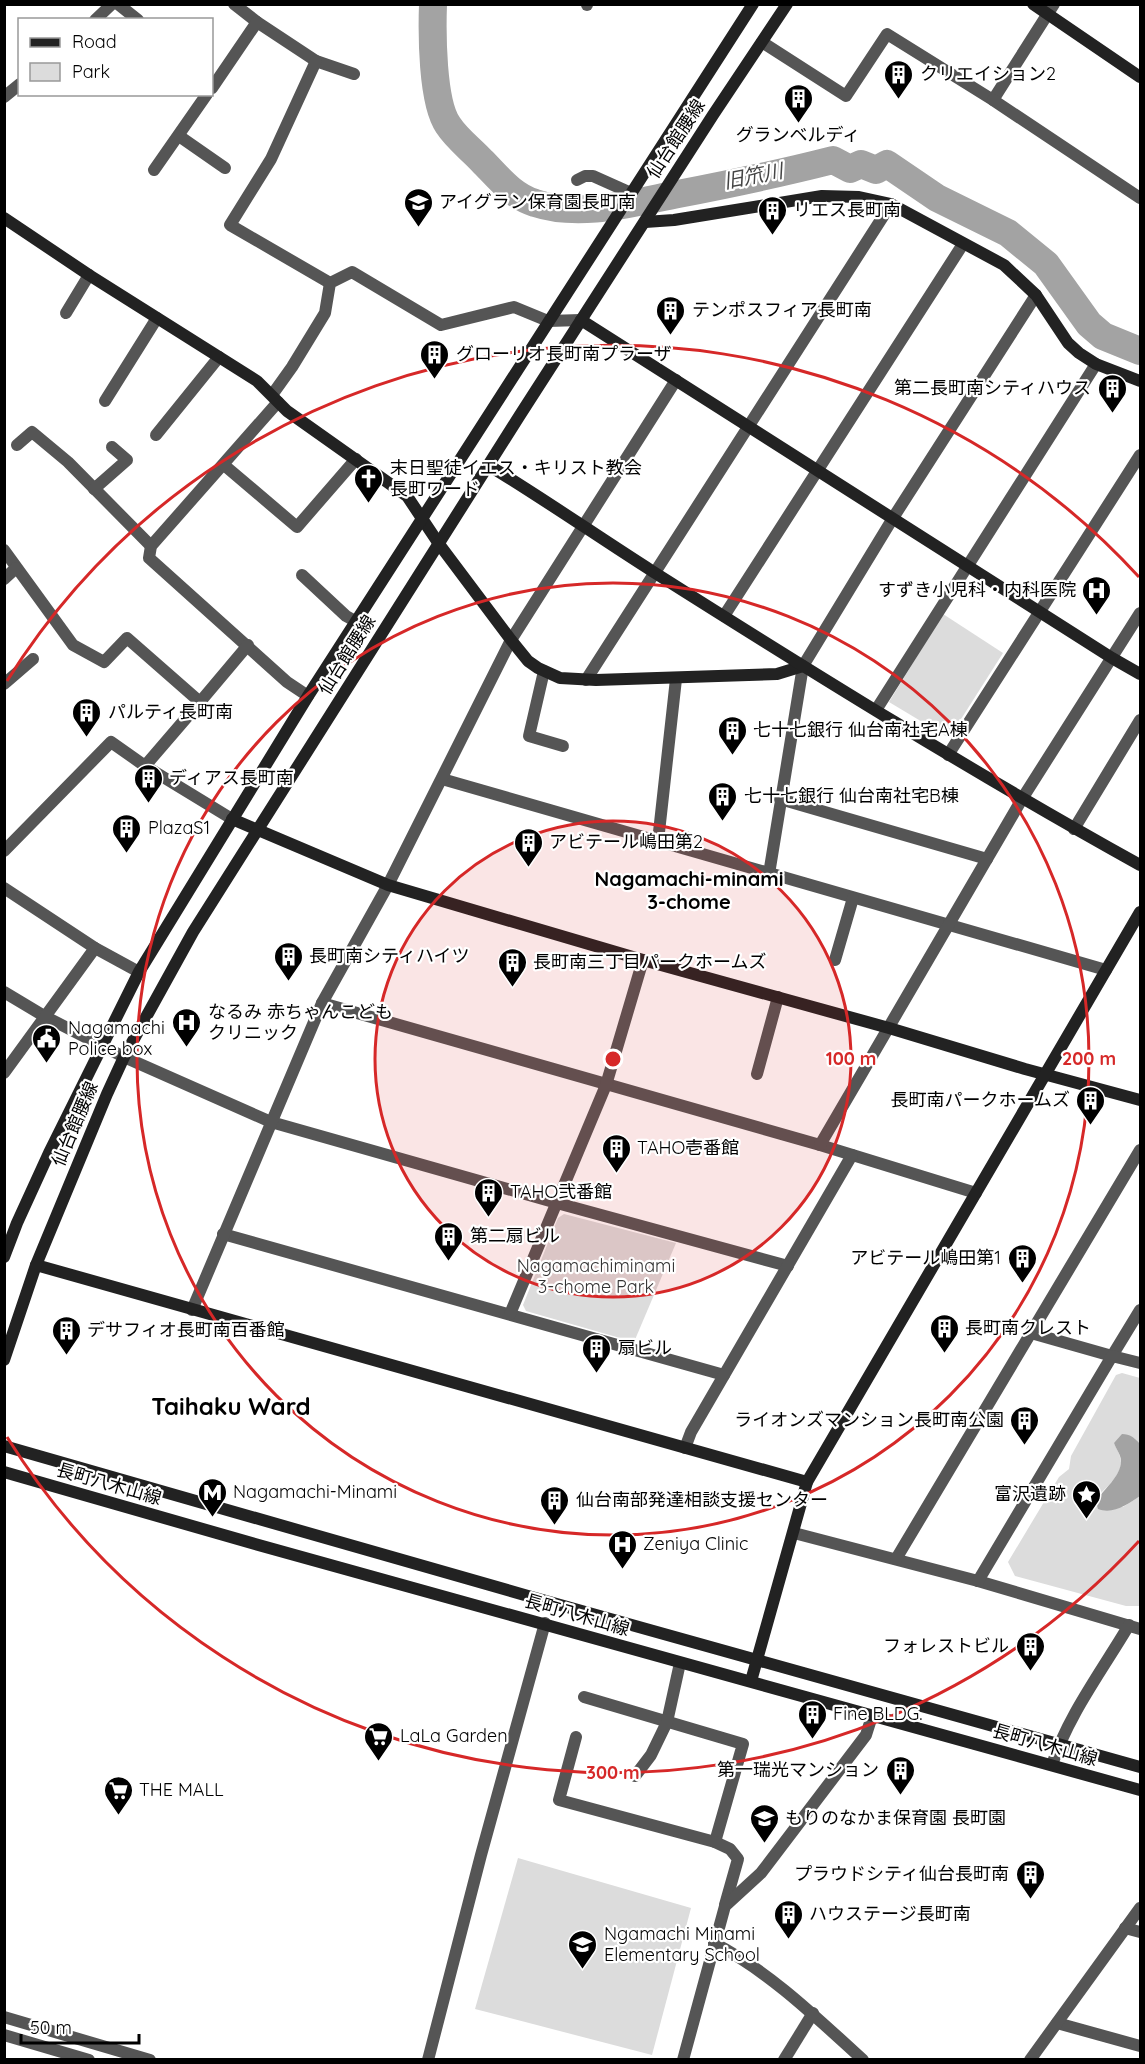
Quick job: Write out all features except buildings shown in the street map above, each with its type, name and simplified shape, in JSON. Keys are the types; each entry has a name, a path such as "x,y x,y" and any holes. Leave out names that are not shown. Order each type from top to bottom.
{"street":[{"path":"96,18 112,4"},
{"path":"117,4 135,18"},
{"path":"234,4 316,61 354,74"},
{"name":"仙台館腰線","path":"4,1257 22,1213 138,972 308,696 753,4"},
{"name":"仙台館腰線","path":"4,1360 36,1265 107,1094 124,1057 193,933 488,465 787,4"},
{"path":"1033,4 1051,9 1140,77"},
{"path":"993,100 1051,9"},
{"path":"213,87 257,22"},
{"path":"762,42 846,96 887,34 993,100 1140,198"},
{"path":"316,61 271,159 230,225 330,283"},
{"path":"4,97 18,86"},
{"path":"154,170 206,96"},
{"path":"179,135 225,168"},
{"path":"577,180 585,176 593,176 634,188"},
{"path":"647,218 674,220 822,196 859,197 891,204 1004,265 1036,296 1068,343 1096,364 1140,381"},
{"path":"586,680 891,204"},
{"path":"5,220 256,381 274,399 407,496 422,521 511,640 528,661 544,671 560,678 586,680 676,679 777,674 803,666"},
{"path":"724,616 963,244"},
{"path":"330,283 352,272 441,324 514,307 549,321 581,320 1140,674"},
{"path":"66,313 89,275"},
{"path":"308,696 287,682 149,558 151,546 224,465 274,399 325,313 330,283"},
{"path":"769,874 803,666 893,518 1036,296"},
{"path":"105,400 157,318"},
{"path":"156,435 219,357"},
{"path":"876,710 1096,364"},
{"path":"192,1310 322,1003 388,885 511,640 676,380"},
{"path":"17,445 32,432 68,462 151,546"},
{"path":"94,489 127,460 112,447"},
{"path":"948,755 1140,455"},
{"path":"224,465 297,527 356,459"},
{"path":"488,465 803,666 1022,800 1140,866"},
{"path":"4,550 73,645 104,662 127,638 200,702"},
{"path":"4,579 16,568"},
{"path":"302,575 346,616 357,622"},
{"path":"820,1145 1022,800 1140,613"},
{"path":"145,766 248,645"},
{"path":"4,665 9,680 33,659"},
{"path":"544,671 529,736 563,746"},
{"path":"657,842 676,679"},
{"path":"1074,829 1140,720"},
{"path":"4,851 111,742 145,766 231,819 388,885 1140,1101"},
{"path":"442,779 1106,970"},
{"path":"780,799 987,859"},
{"path":"4,888 95,948 138,972"},
{"path":"835,960 853,898"},
{"path":"751,1681 807,1482 1140,912"},
{"path":"4,1073 95,948"},
{"path":"510,1314 606,1085 643,960"},
{"path":"4,992 44,1016 124,1057 271,1122 788,1266"},
{"path":"757,1074 778,997"},
{"path":"322,1003 820,1145 976,1193"},
{"path":"896,1560 1140,1150"},
{"path":"686,1448 691,1432 852,1155"},
{"path":"223,1234 724,1375"},
{"path":"36,1265 807,1482"},
{"path":"978,1581 1140,1310"},
{"path":"1031,1333 1140,1364"},
{"path":"4,1446 1140,1767"},
{"name":"長町八木山線","path":"4,1472 1140,1790"},
{"path":"794,1533 978,1581 1134,1627 1058,1745 1052,1765"},
{"path":"428,2060 481,1855 545,1623"},
{"path":"635,1776 651,1755 667,1722 680,1663"},
{"path":"584,1697 742,1744 715,1842"},
{"path":"725,1905 761,1873 866,1735 872,1716"},
{"path":"576,1737 559,1800 715,1842 730,1849 738,1859 682,2060"},
{"path":"1030,2060 1140,1908"},
{"path":"1125,1928 1140,1932"},
{"path":"714,1943 737,1955 813,2013 863,2060"},
{"path":"784,2060 813,2013"},
{"path":"4,2017 150,2060"},
{"path":"1057,2023 1140,2046"},
{"path":"4,2035 89,2060"}],"green space":[{"path":"943,614 1003,653 949,738 889,702"},
{"name":"Nagamachiminami 3-chome Park","path":"564,1214 676,1243 634,1342 526,1311 523,1305 558,1218"},
{"name":"富沢遺跡","path":"1122,1373 1140,1378 1140,1444 1134,1438 1114,1443 1120,1455 1120,1467 1115,1477 1100,1494 1123,1507 1140,1496 1140,1606 1126,1606 1015,1576 1008,1562 1059,1477 1069,1469 1071,1456 1116,1375"},
{"name":"Ngamachi Minami Elementary School","path":"518,1858 691,1908 652,2055 475,2009"}],"shaded area":[{"path":"1122,1434 1132,1437 1140,1444 1140,1496 1115,1510 1098,1509 1096,1502 1115,1478 1120,1467 1121,1459 1114,1443"}],"waterway":[{"name":"旧笊川","path":"433,4 436,84 448,125 506,185 527,200 570,209 606,208 833,160 850,169 861,164 876,170 887,164 937,198 1008,233 1046,264 1089,324 1103,336 1140,351"}],"place":[{"name":"クリエイション2","path":"899,100"},
{"name":"グランベルディ","path":"798,124"},
{"name":"アイグラン保育園長町南","path":"418,228"},
{"name":"リエス長町南","path":"772,236"},
{"name":"テンポスフィア長町南","path":"671,336"},
{"name":"グローリオ長町南プラーザ","path":"435,380"},
{"name":"第二長町南シティハウス","path":"1112,414"},
{"name":"末日聖徒イエス・キリスト教会 長町ワード","path":"369,504"},
{"name":"すずき小児科・内科医院","path":"1097,616"},
{"name":"パルティ長町南","path":"87,738"},
{"name":"七十七銀行 仙台南社宅A棟","path":"732,756"},
{"name":"ディアス長町南","path":"148,804"},
{"name":"七十七銀行 仙台南社宅B棟","path":"723,822"},
{"name":"PlazaS1","path":"127,854"},
{"name":"アビテール嶋田第2","path":"528,868"},
{"name":"長町南シティハイツ","path":"288,982"},
{"name":"長町南三丁目パークホームズ","path":"512,988"},
{"name":"なるみ 赤ちゃんこども クリニック","path":"187,1048"},
{"name":"Nagamachi Police box","path":"47,1064"},
{"name":"長町南パークホームズ","path":"1091,1126"},
{"name":"TAHO壱番館","path":"616,1174"},
{"name":"TAHO弐番館","path":"489,1218"},
{"name":"第二扇ビル","path":"449,1262"},
{"name":"アビテール嶋田第1","path":"1022,1284"},
{"name":"長町南クレスト","path":"944,1354"},
{"name":"デサフィオ長町南百番館","path":"66,1356"},
{"name":"扇ビル","path":"597,1374"},
{"name":"ライオンズマンション長町南公園","path":"1025,1446"},
{"name":"Nagamachi-Minami","path":"212,1518"},
{"name":"富沢遺跡","path":"1087,1520"},
{"name":"仙台南部発達相談支援センター","path":"555,1526"},
{"name":"Zeniya Clinic","path":"622,1570"},
{"name":"フォレストビル","path":"1030,1672"},
{"name":"Fine BLDG.","path":"812,1740"},
{"name":"LaLa Garden","path":"379,1762"},
{"name":"第一瑞光マンション","path":"900,1796"},
{"name":"THE MALL","path":"118,1816"},
{"name":"もりのなかま保育園 長町園","path":"764,1844"},
{"name":"プラウドシティ仙台長町南","path":"1030,1900"},
{"name":"ハウステージ長町南","path":"788,1940"},
{"name":"Ngamachi Minami Elementary School","path":"583,1970"}],"district":[{"name":"Nagamachi-minami 3-chome","path":"689,890"},
{"name":"Taihaku Ward","path":"231,1407"}]}
